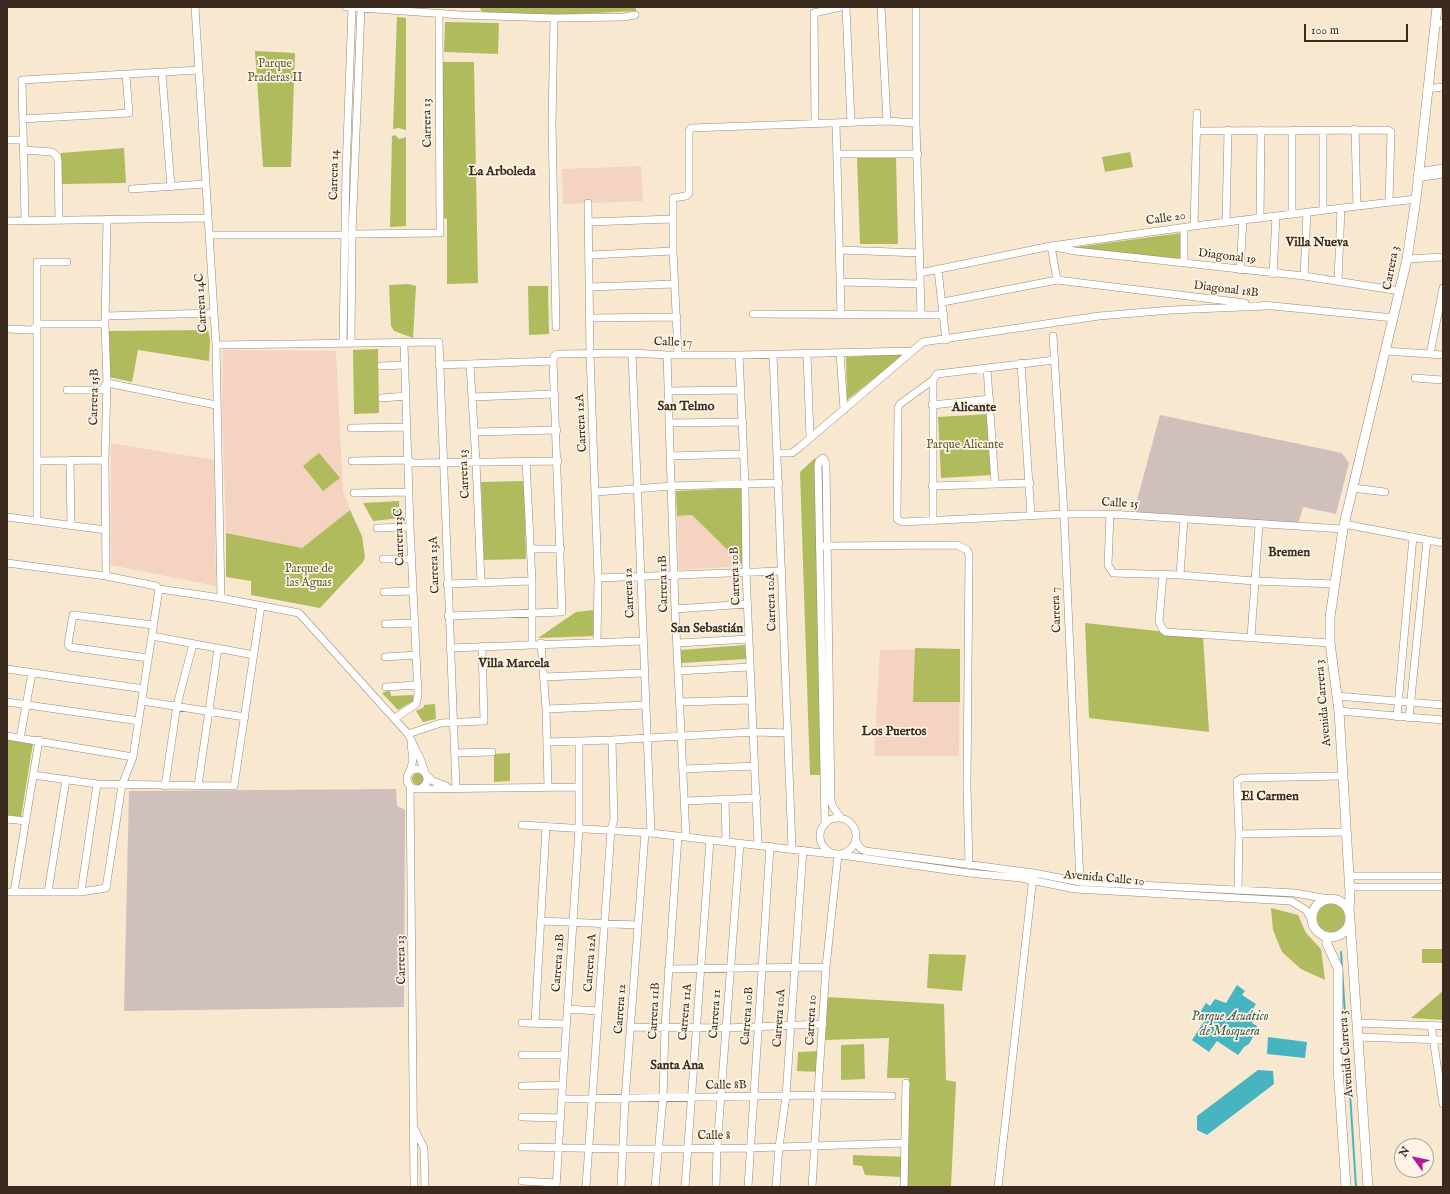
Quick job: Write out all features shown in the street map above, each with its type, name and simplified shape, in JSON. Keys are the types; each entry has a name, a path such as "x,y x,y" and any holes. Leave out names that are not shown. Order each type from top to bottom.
{"main road":[{"name":"Carrera 3","path":"1343,526 1407,259 1416,199 1427,89 1439,24 1437,7"},
{"name":"Avenida Carrera 3","path":"1343,526 1330,617 1330,643 1339,711 1349,876"},
{"path":"1349,876 1350,890 1347,929 1337,937 1327,937 1316,931 1312,920 1315,907 1319,903 1328,899 1340,901 1347,897 1350,890"},
{"path":"1340,901 1349,916"},
{"name":"Avenida Carrera 3","path":"1349,916 1368,1187"},
{"name":"Avenida Carrera 3","path":"1327,937 1327,944 1338,968 1338,1067 1346,1187"}],"street":[{"name":"Carrera 14C","path":"195,7 216,345 221,598"},
{"path":"346,7 439,14 554,18 624,17 635,14"},
{"name":"Carrera 14","path":"351,343 348,234 352,7"},
{"path":"816,124 814,13 840,7"},
{"path":"846,7 852,122"},
{"path":"881,7 887,121"},
{"path":"916,7 916,123 921,315"},
{"name":"Carrera 14","path":"343,343 360,8"},
{"name":"Carrera 13","path":"348,234 440,233 439,14"},
{"path":"554,18 552,123 556,327"},
{"path":"25,220 22,80 199,70"},
{"path":"162,73 171,187"},
{"path":"23,119 129,113 126,75"},
{"path":"1427,89 1443,87"},
{"path":"1194,226 1197,113"},
{"path":"678,354 674,284 672,219 673,198 686,196 689,193 689,131 691,128 836,122 887,121 916,123"},
{"path":"836,122 841,315"},
{"path":"1356,129 1357,206"},
{"path":"1226,222 1228,130"},
{"path":"1260,218 1261,130"},
{"path":"1292,130 1292,214"},
{"path":"1323,130 1323,210"},
{"path":"1197,131 1388,130 1391,132 1389,202"},
{"path":"7,140 23,140"},
{"path":"23,150 52,152 56,156 58,161 59,220"},
{"path":"838,154 918,154"},
{"path":"1418,175 1443,168"},
{"path":"1418,175 1443,174"},
{"path":"132,189 205,184"},
{"name":"Calle 20","path":"920,273 1051,246 1194,226 1416,199"},
{"name":"Carrera 12A","path":"588,203 591,286 590,354 598,578 597,642"},
{"path":"1338,281 1341,208"},
{"path":"1304,276 1307,212"},
{"path":"1273,274 1276,216"},
{"path":"7,221 207,218"},
{"name":"Carrera 15B","path":"106,576 105,460 107,383 105,320 107,219"},
{"path":"589,222 672,219"},
{"path":"1240,270 1242,220"},
{"path":"1184,228 1184,263"},
{"path":"209,235 348,234"},
{"path":"1051,246 1056,280"},
{"name":"Diagonal 19","path":"1051,246 1075,251 1273,274 1304,276 1400,291"},
{"path":"839,250 920,253"},
{"path":"590,255 673,251"},
{"path":"1407,259 1443,257"},
{"path":"37,520 37,262 67,262"},
{"path":"938,270 943,302 946,340"},
{"name":"Diagonal 18B","path":"943,302 1056,280 1267,306 1394,318"},
{"path":"841,282 920,284"},
{"path":"591,286 674,284"},
{"path":"1430,354 1440,314 1443,288"},
{"path":"777,453 792,453 923,342 946,340 1099,316 1171,310 1267,306"},
{"path":"7,329 32,330 38,324 214,314"},
{"path":"753,314 944,315"},
{"path":"591,318 677,317"},
{"name":"Carrera 7","path":"1054,336 1064,514 1080,882"},
{"name":"Carrera 13A","path":"404,343 439,342 442,463 454,753 453,788"},
{"path":"216,345 404,343"},
{"name":"Carrera 13C","path":"395,718 416,704 418,700 410,527 404,343"},
{"name":"Calle 17","path":"439,365 553,361 554,356 558,354 632,353 667,355 739,355 912,351"},
{"path":"1386,351 1443,355"},
{"name":"Carrera 12","path":"621,1187 630,1027 638,925 648,833 648,738 636,489 632,353"},
{"path":"840,353 844,410"},
{"name":"Carrera 10A","path":"773,354 792,848"},
{"path":"807,354 810,437"},
{"name":"Carrera 11B","path":"667,355 675,609 678,643 686,837"},
{"name":"Carrera 10B","path":"739,355 745,485 749,667 754,732 758,844"},
{"path":"933,521 932,380 937,374 1055,360"},
{"path":"448,616 562,612 557,430 553,361"},
{"path":"1021,363 1031,516"},
{"path":"381,366 405,365"},
{"name":"Carrera 13","path":"470,365 481,582"},
{"path":"987,368 995,484"},
{"path":"1415,378 1443,380"},
{"name":"Calle 15","path":"932,380 900,404 898,408 897,519 902,522 1064,514 1110,514 1259,525 1343,526 1443,543"},
{"path":"67,390 102,390 107,383 216,405"},
{"path":"668,391 741,390"},
{"path":"472,397 555,394"},
{"path":"382,398 406,396"},
{"path":"932,405 990,399"},
{"path":"669,423 742,422"},
{"path":"351,428 407,427"},
{"path":"474,432 557,430"},
{"path":"670,456 744,454"},
{"path":"803,850 817,844 820,840 822,828 825,823 828,765 823,546 818,466 819,461 823,458 826,466 823,546"},
{"path":"70,460 71,526"},
{"path":"37,461 105,460"},
{"path":"352,461 408,460 413,463 442,463 558,461"},
{"path":"526,461 532,581 532,644"},
{"path":"596,492 672,486 779,483"},
{"path":"932,486 1030,483"},
{"path":"1353,488 1385,492"},
{"path":"354,493 409,492"},
{"path":"1110,514 1108,564 1110,570 1118,574 1180,575 1254,581 1334,584"},
{"path":"7,517 106,530"},
{"path":"1180,575 1184,519"},
{"path":"1251,637 1259,525"},
{"path":"377,528 410,527"},
{"path":"1397,716 1414,537"},
{"path":"1409,718 1427,540"},
{"path":"823,546 957,545 967,550 969,555 969,865"},
{"path":"530,549 561,549"},
{"path":"382,559 412,559"},
{"path":"7,563 106,576 156,586 159,589 221,598 299,613 395,718 409,736 426,774 425,785 413,788"},
{"path":"598,578 782,571"},
{"path":"1162,575 1159,621 1163,630 1166,632 1330,643"},
{"path":"447,584 532,581"},
{"path":"39,740 26,821 11,892 81,892 106,888 122,784 133,757 159,589"},
{"path":"384,592 413,591"},
{"path":"675,609 747,604"},
{"path":"33,774 97,784 234,786 261,606"},
{"path":"148,658 70,647 68,644 72,617 74,615 153,625"},
{"path":"385,624 415,623"},
{"path":"152,636 254,654"},
{"path":"678,643 749,639"},
{"path":"450,648 541,643 643,641"},
{"path":"541,643 546,709 548,787"},
{"path":"165,786 176,705 193,644"},
{"path":"409,736 426,727 452,722 484,721 482,646"},
{"path":"198,786 218,648"},
{"path":"385,656 416,655"},
{"path":"678,671 749,667"},
{"path":"7,669 144,689"},
{"path":"20,738 32,672"},
{"path":"544,677 644,673"},
{"path":"386,687 418,685"},
{"path":"1337,696 1443,705"},
{"path":"680,702 751,700"},
{"path":"142,701 245,716"},
{"path":"7,702 139,721"},
{"path":"546,709 646,705"},
{"path":"1339,711 1443,720"},
{"path":"547,742 754,732 788,733"},
{"path":"7,736 39,740 133,757"},
{"path":"409,736 413,760 407,778 413,788"},
{"name":"Carrera 12A","path":"586,1187 611,830 614,819 612,740"},
{"name":"Carrera 12B","path":"556,1185 566,1009 579,828 579,741"},
{"path":"454,753 492,752"},
{"path":"820,840 826,851 837,854 850,850 856,840 856,835 852,824 841,818 833,807 828,765"},
{"path":"684,769 755,766"},
{"path":"410,771 418,769 436,783 453,788"},
{"path":"1238,890 1236,783 1239,779 1342,776"},
{"path":"48,892 66,779"},
{"path":"81,892 97,784"},
{"path":"413,788 579,787"},
{"name":"Carrera 13","path":"413,788 414,1187"},
{"path":"685,801 756,798"},
{"path":"724,799 726,841"},
{"path":"825,823 830,820 841,818"},
{"path":"7,819 26,821"},
{"name":"Avenida Calle 10","path":"522,825 611,830 758,844 969,873 1080,882 1295,893 1328,899"},
{"path":"535,1023 546,826"},
{"path":"1238,834 1346,832"},
{"name":"Carrera 11B","path":"655,1187 663,1098 668,969 678,836"},
{"name":"Carrera 11A","path":"685,1187 710,840"},
{"name":"Avenida Calle 10","path":"856,840 860,848 865,851 969,865 1033,877 1075,889 1291,901 1306,910 1312,920"},
{"name":"Carrera 11","path":"716,1187 717,1148 740,843"},
{"name":"Carrera 10B","path":"748,1187 749,1148 770,846"},
{"name":"Carrera 10A","path":"776,1187 779,1147 786,1096 803,850"},
{"name":"Carrera 10","path":"812,1187 826,967 837,854"},
{"path":"1349,876 1443,876"},
{"path":"998,1187 1033,877"},
{"path":"1350,890 1443,887"},
{"path":"540,921 638,925"},
{"path":"668,969 826,967"},
{"path":"566,1009 598,1011"},
{"path":"522,1023 566,1024"},
{"path":"1357,1023 1443,1026"},
{"path":"630,1027 726,1028 758,1025 823,1024"},
{"path":"1431,1025 1443,1104"},
{"path":"1357,1037 1443,1040"},
{"path":"522,1055 564,1055"},
{"path":"904,1187 906,1083"},
{"path":"522,1086 562,1085"},
{"name":"Calle 8B","path":"562,1099 818,1095 892,1096"},
{"path":"522,1117 560,1118"},
{"name":"Carrera 13","path":"414,1130 424,1148 425,1187"},
{"name":"Calle 8","path":"522,1147 558,1149 749,1148 905,1143"},
{"path":"522,1181 556,1185"}],"shaded area":[{"path":"641,166 643,201 563,204 562,169"},
{"path":"223,350 336,351 343,491 350,510 302,548 226,533 222,406"},
{"path":"1160,415 1342,453 1349,463 1336,514 1303,507 1298,525 1133,515"},
{"path":"111,443 214,460 216,586 111,565"},
{"path":"692,515 744,566 679,570 677,516"},
{"path":"960,649 959,756 874,756 880,650"},
{"path":"396,789 397,806 405,810 404,1007 124,1011 129,791"}],"green space":[{"path":"480,7 636,7 636,11 555,15 484,12 481,11"},
{"path":"397,17 406,18 406,130 399,128 393,129"},
{"path":"445,22 499,23 498,54 444,52"},
{"name":"Parque Praderas II","path":"255,51 295,53 291,167 263,167"},
{"path":"442,62 474,62 478,283 447,284 447,219 444,218"},
{"path":"395,135 399,139 406,137 406,226 390,227 392,136"},
{"path":"124,148 126,183 61,184 61,153"},
{"path":"1130,152 1133,167 1105,172 1102,157"},
{"path":"857,158 896,158 898,244 860,244"},
{"path":"1181,233 1180,259 1077,248 1077,247"},
{"path":"409,284 416,286 413,338 394,331 391,326 389,285"},
{"path":"528,286 548,286 549,334 529,335"},
{"path":"208,330 210,339 209,361 138,350 132,382 109,377 109,331"},
{"path":"378,349 379,413 354,414 353,350"},
{"path":"905,354 847,400 846,357"},
{"name":"Parque Alicante","path":"989,414 992,475 941,478 938,417"},
{"path":"319,453 340,478 323,491 303,466"},
{"path":"815,458 817,590 823,775 810,775 800,472"},
{"path":"524,481 526,559 484,560 481,482"},
{"path":"741,488 744,566 692,515 677,516 676,491"},
{"path":"399,501 400,518 373,521 363,503"},
{"name":"Parque de las Aguas","path":"350,510 362,536 365,557 363,562 320,608 251,595 251,581 226,577 226,533 302,548"},
{"path":"593,610 594,636 538,638 576,612"},
{"path":"1085,623 1203,636 1209,732 1089,718"},
{"path":"745,645 746,659 681,663 681,650"},
{"path":"915,648 960,649 960,702 913,702"},
{"path":"390,690 391,696 413,695 413,701 398,710 382,693"},
{"path":"435,704 436,719 423,722 416,711 424,707 424,705"},
{"path":"7,739 33,743 21,817 7,815"},
{"path":"510,753 510,781 494,782 494,754"},
{"path":"416,773 420,773 424,779 420,785 416,785 412,781 412,777"},
{"path":"1331,904 1341,908 1345,918 1341,928 1331,932 1321,928 1317,918 1321,908"},
{"path":"1271,908 1298,915 1306,933 1321,949 1325,980 1301,969 1282,952 1273,930"},
{"path":"1422,949 1443,949 1443,963 1422,963"},
{"path":"929,954 966,955 962,991 927,988"},
{"path":"1443,991 1443,1020 1411,1018"},
{"path":"827,997 944,1004 946,1080 956,1082 951,1187 901,1187 900,1177 865,1175 862,1166 853,1165 853,1155 907,1157 909,1078 887,1078 889,1038 825,1040"},
{"path":"864,1044 865,1079 841,1080 841,1045"},
{"path":"821,1051 820,1072 797,1071 798,1052"}],"water":[{"name":"Parque Acuático de Mosquera","path":"1237,985 1245,991 1242,995 1256,1004 1251,1012 1257,1015 1252,1023 1257,1026 1255,1033 1249,1044 1244,1047 1238,1055 1217,1041 1209,1052 1192,1040 1206,1019 1199,1014 1206,1003 1210,1006 1215,999 1226,1003"},
{"path":"1268,1037 1307,1042 1305,1058 1267,1054"},
{"path":"1258,1070 1273,1071 1274,1084 1207,1135 1197,1130 1197,1116"}],"waterway":[{"path":"1341,952 1356,1187"}],"district":[{"name":"La Arboleda","path":"502,172"},
{"name":"Villa Nueva","path":"1317,243"},
{"name":"San Telmo","path":"686,407"},
{"name":"Alicante","path":"974,408"},
{"name":"Bremen","path":"1289,553"},
{"name":"San Sebastián","path":"707,629"},
{"name":"Villa Marcela","path":"514,664"},
{"name":"Los Puertos","path":"894,732"},
{"name":"El Carmen","path":"1270,797"},
{"name":"Santa Ana","path":"677,1066"}]}
